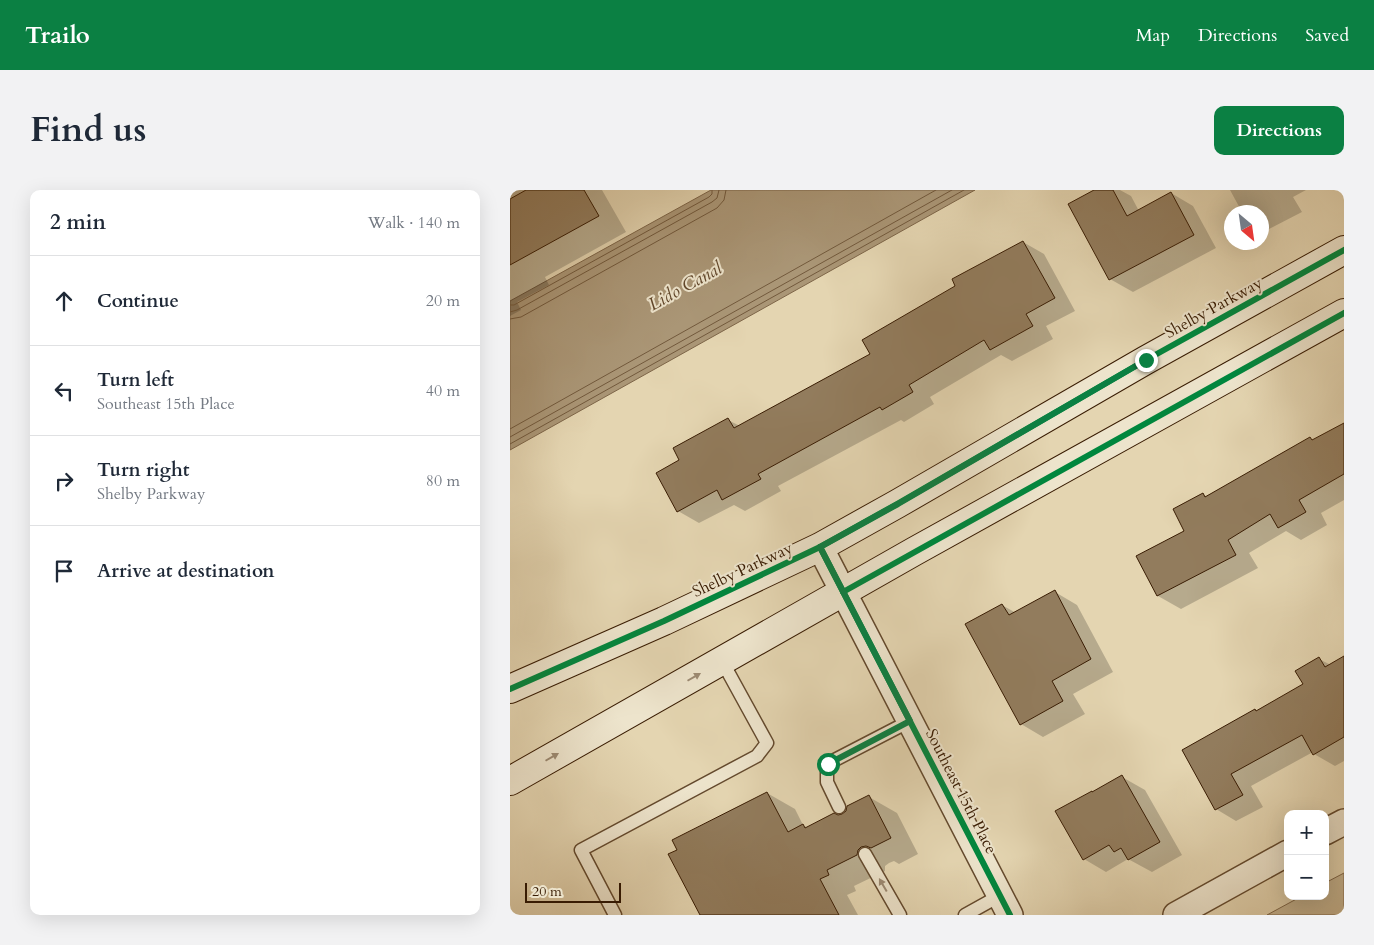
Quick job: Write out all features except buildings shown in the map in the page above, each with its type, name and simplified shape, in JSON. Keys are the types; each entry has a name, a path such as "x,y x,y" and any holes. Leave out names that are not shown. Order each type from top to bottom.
{"street":[{"name":"Shelby Parkway","path":"510,689 664,621 820,547 1138,365 1344,250"},
{"path":"510,781 915,551 1344,313"},
{"name":"Southeast 15th Place","path":"820,547 1006,905"},
{"path":"1329,830 1344,822"},
{"path":"1176,915 1284,855"}],"lane":[{"path":"615,915 581,850 757,756 767,743 722,661"},
{"path":"839,807 827,782 828,764 910,721"},
{"path":"865,854 900,915"},
{"path":"965,915 1006,905"}],"shaded area":[{"path":"1344,873 1344,915 1267,915 1295,900 1329,900 1329,881"}],"water":[{"name":"Lido Canal","path":"711,190 975,190 510,450 510,301"}],"cycle path":[{"path":"510,689 664,621 820,547 1146,360 1344,250"},
{"path":"843,592 1344,313"},
{"path":"820,547 1010,915"}],"route":[{"path":"828,764 910,721 820,547 898,504 1146,360"}]}
